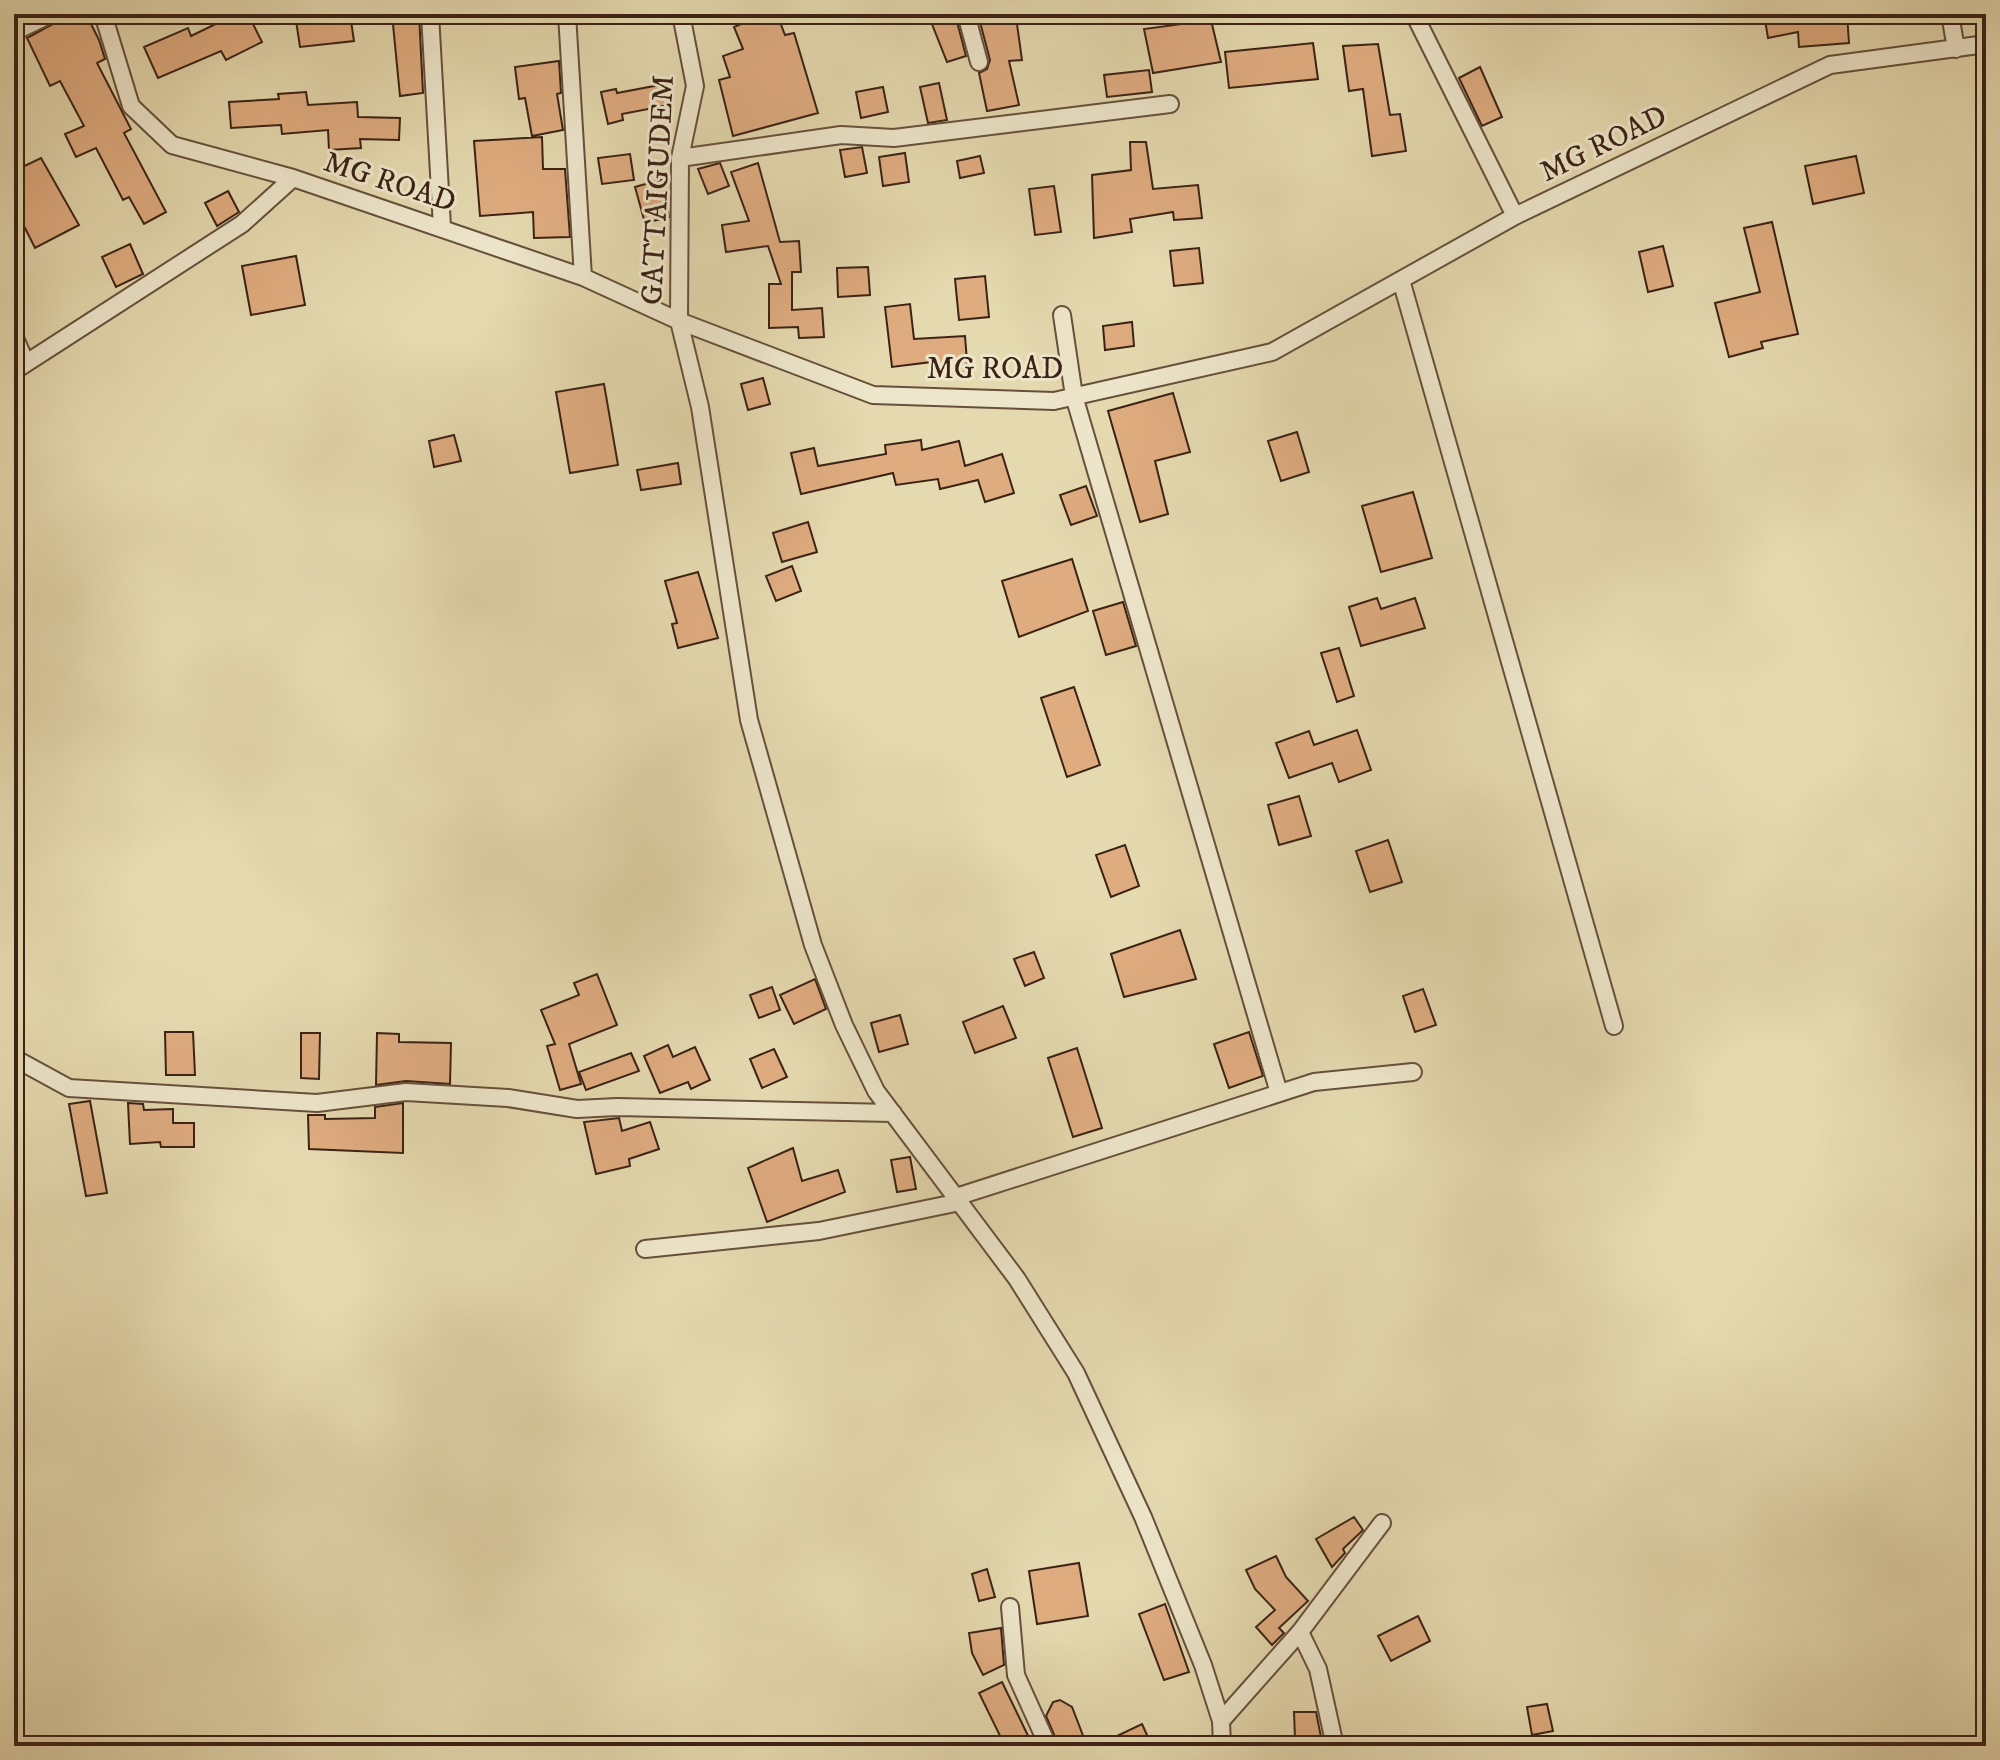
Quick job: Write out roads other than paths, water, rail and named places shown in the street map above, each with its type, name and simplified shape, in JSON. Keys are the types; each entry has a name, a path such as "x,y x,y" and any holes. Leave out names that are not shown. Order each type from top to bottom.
{"street":[{"path":"14,32 51,14"},
{"name":"MG ROAD","path":"103,14 131,106 172,145 293,178 583,277 679,321 873,395 1054,401 1272,352 1515,216 1830,65 1986,44"},
{"path":"430,14 442,227"},
{"path":"567,14 583,277"},
{"name":"GATTAIGUDEM","path":"681,14 695,86 680,158 679,321 700,407 749,720 813,945 850,1038 876,1091 1017,1279 1076,1373 1143,1517 1203,1665 1221,1721 1222,1746"},
{"path":"966,14 979,62"},
{"path":"1414,14 1515,216"},
{"path":"1950,14 1956,49"},
{"path":"680,158 841,135 894,138 1170,104"},
{"path":"14,336 20,366 242,224 293,178"},
{"path":"1401,280 1614,1026"},
{"path":"1062,315 1074,396 1279,1093"},
{"path":"14,1058 69,1088 100,1090 317,1103 406,1092 508,1098 577,1109 617,1107 893,1113"},
{"path":"645,1249 819,1231 958,1199 1314,1082 1413,1072"},
{"path":"1221,1721 1300,1632 1382,1523"},
{"path":"1010,1607 1016,1675 1048,1746"},
{"path":"1300,1632 1318,1669 1335,1746"}]}
